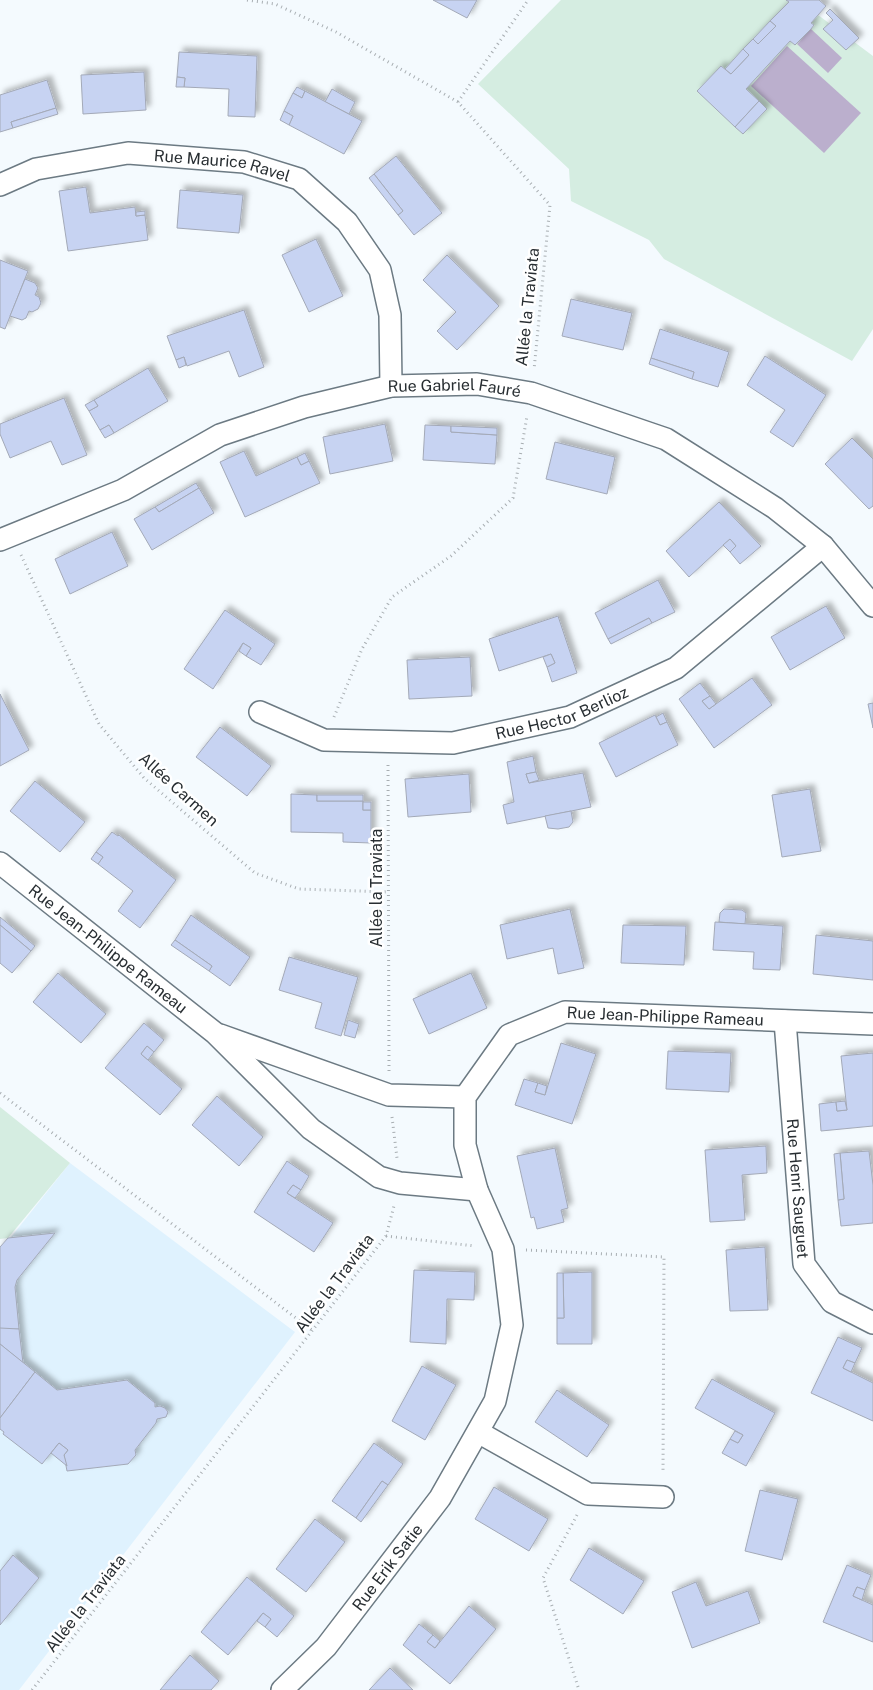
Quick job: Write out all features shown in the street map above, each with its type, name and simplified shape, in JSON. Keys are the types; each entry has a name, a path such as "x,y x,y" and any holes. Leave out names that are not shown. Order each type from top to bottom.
{"street":[{"name":"Rue Maurice Ravel","path":"0,185 36,169 128,153 244,162 299,179 347,222 380,270 390,315 391,386"},
{"name":"Rue Gabriel Fauré","path":"6,538 123,490 220,435 304,407 391,386 477,384 531,393 666,439 775,508 823,546 873,606"},
{"name":"Rue Hector Berlioz","path":"260,712 324,740 388,742 453,743 570,717 676,668 823,546"},
{"name":"Rue Jean-Philippe Rameau","path":"0,863 215,1033 311,1130 379,1177 400,1183 477,1190"},
{"name":"Rue Jean-Philippe Rameau","path":"215,1033 389,1095 465,1096 509,1035 566,1012 873,1024"},
{"name":"Rue Henri Sauguet","path":"785,1020 804,1264 832,1302 873,1322"},
{"path":"465,1096 465,1145 477,1190"},
{"name":"Rue Erik Satie","path":"282,1690 326,1647 434,1506 495,1401 512,1325 503,1249 477,1190"},
{"path":"478,1432 588,1494 663,1497"}],"path":[{"name":"Allée la Traviata","path":"247,0 274,4 336,32 458,102 550,205 531,393 513,498 451,556 392,597 362,649 324,740"},
{"path":"458,102 528,0"},
{"name":"Allée Carmen","path":"6,538 98,724 144,778 255,873 298,889 389,892"},
{"name":"Allée la Traviata","path":"32,1690 386,1236 400,1183 389,1095 388,742"},
{"path":"0,1093 313,1332"},
{"path":"386,1236 503,1249 664,1257 663,1497"},
{"path":"579,1690 543,1578 588,1494"}],"shaded area":[{"path":"811,29 842,58 828,73 797,44"},
{"path":"787,46 861,113 824,153 751,86"},
{"path":"70,1163 295,1332 19,1690 0,1690 0,1251"}],"green space":[{"path":"561,0 798,0 873,56 873,329 852,361 664,259 649,240 571,201 569,169 478,84"},
{"path":"0,1107 70,1163 8,1238 0,1239"}],"building":[{"path":"433,0 477,0 467,18"},
{"path":"786,0 819,0 826,6 811,23 814,25 811,29 795,45 790,41 746,89 759,101 735,127 697,91 721,66 731,74 749,55 743,49 753,39 758,44 776,26 770,21 789,2"},
{"path":"830,9 859,38 846,50 823,29 833,20 826,13"},
{"path":"770,21 776,26 758,44 753,39"},
{"path":"743,49 749,55 731,74 725,69"},
{"path":"179,52 257,56 255,117 228,116 229,89 184,87 185,78 177,77"},
{"path":"144,72 146,110 83,114 81,75"},
{"path":"177,77 185,78 184,87 176,87"},
{"path":"47,80 56,108 11,122 13,128 0,132 0,95"},
{"path":"297,87 305,91 302,98 293,93"},
{"path":"332,89 355,102 349,114 325,102"},
{"path":"305,91 362,121 344,154 289,125 293,116 284,111 293,93 302,98"},
{"path":"759,101 767,109 743,134 735,127"},
{"path":"56,108 58,114 13,128 11,122"},
{"path":"284,111 293,116 289,125 280,120"},
{"path":"396,156 442,213 414,235 398,215 403,211 374,174"},
{"path":"374,174 403,211 398,215 369,178"},
{"path":"86,187 90,213 135,207 136,216 145,215 148,240 68,251 59,191"},
{"path":"180,190 243,195 239,233 177,228"},
{"path":"145,211 145,215 136,216 136,212"},
{"path":"316,239 343,296 309,312 282,255"},
{"path":"447,255 499,306 457,350 437,331 456,312 423,280"},
{"path":"0,260 28,271 5,329 0,327"},
{"path":"25,279 35,283 38,288 35,295 39,297 41,303 38,309 32,312 29,311 26,318 22,320 10,316"},
{"path":"571,299 632,313 623,350 562,336"},
{"path":"244,310 264,367 239,377 229,351 187,366 184,357 176,360 167,336"},
{"path":"660,329 729,352 718,387 692,379 694,372 651,358"},
{"path":"765,356 826,395 793,447 770,432 785,410 747,385"},
{"path":"184,357 186,365 179,368 176,360"},
{"path":"651,358 694,372 692,379 649,364"},
{"path":"148,368 168,401 114,433 109,425 100,430 89,411 98,406 94,400"},
{"path":"64,398 87,455 62,465 51,441 10,458 0,434 0,424"},
{"path":"94,400 98,406 89,411 85,405"},
{"path":"385,424 393,461 330,474 323,437"},
{"path":"109,425 114,433 105,438 100,430"},
{"path":"425,425 451,426 451,432 497,435 495,464 423,460"},
{"path":"451,426 497,428 497,435 451,432"},
{"path":"852,438 873,459 873,506 869,509 825,464"},
{"path":"555,442 615,457 607,494 546,479"},
{"path":"244,451 256,476 297,457 301,465 309,461 320,483 245,517 220,462"},
{"path":"305,453 309,461 301,465 297,457"},
{"path":"196,483 199,488 159,512 155,507"},
{"path":"199,488 214,513 152,550 134,519 155,507 159,512"},
{"path":"719,502 761,546 740,564 730,552 736,546 730,539 689,577 666,551"},
{"path":"112,532 128,566 70,594 55,559"},
{"path":"730,539 736,546 730,552 723,545"},
{"path":"658,580 675,612 652,623 649,618 608,639 595,613"},
{"path":"826,606 845,638 790,670 771,637"},
{"path":"225,610 275,644 261,665 246,656 251,648 243,643 213,689 184,669"},
{"path":"558,616 577,673 552,682 547,667 555,663 551,654 499,671 489,639"},
{"path":"649,618 652,623 611,644 608,639"},
{"path":"243,643 251,648 246,656 239,651"},
{"path":"551,654 555,663 547,667 543,657"},
{"path":"470,657 472,696 409,699 407,660"},
{"path":"752,678 772,705 714,748 679,699 700,683 710,696 702,701 709,709"},
{"path":"0,694 29,750 0,766"},
{"path":"710,696 716,704 709,709 702,701"},
{"path":"873,703 873,728 868,704"},
{"path":"663,713 667,722 660,725 656,717"},
{"path":"655,715 660,725 667,722 678,745 616,777 599,743"},
{"path":"220,727 271,766 247,796 196,757"},
{"path":"533,756 536,772 526,774 529,783 583,773 591,807 507,824 503,805 514,802 507,762"},
{"path":"536,772 539,780 529,783 526,774"},
{"path":"469,774 471,812 408,817 405,779"},
{"path":"35,781 85,822 60,852 10,811"},
{"path":"810,789 821,851 782,857 772,795"},
{"path":"291,794 317,795 317,801 363,801 363,810 371,810 371,843 343,842 343,833 291,832"},
{"path":"317,795 363,795 363,801 317,801"},
{"path":"363,802 371,802 371,810 363,810"},
{"path":"571,811 573,822 569,827 548,828 545,816"},
{"path":"112,832 119,835 176,880 140,928 118,911 133,891 98,864 103,857 96,852"},
{"path":"96,852 103,857 98,864 91,859"},
{"path":"570,909 584,968 558,974 553,948 507,959 500,925"},
{"path":"724,909 742,910 746,913 745,924 719,922 720,913"},
{"path":"191,915 250,957 230,986 209,971 212,966 175,940"},
{"path":"0,917 35,946 31,951 0,925"},
{"path":"715,922 783,926 780,970 753,969 754,952 713,950"},
{"path":"0,925 31,951 12,973 0,963"},
{"path":"623,925 686,926 684,965 621,963"},
{"path":"816,935 873,941 873,980 813,974"},
{"path":"175,940 212,966 209,971 171,945"},
{"path":"289,957 358,977 341,1036 315,1028 322,1003 279,990"},
{"path":"58,973 106,1014 81,1043 33,1002"},
{"path":"471,973 487,1008 429,1034 413,999"},
{"path":"348,1020 359,1024 355,1038 344,1035"},
{"path":"144,1023 164,1040 154,1052 147,1046 141,1054 182,1089 160,1115 105,1068"},
{"path":"561,1043 596,1054 572,1124 515,1105 524,1079 538,1083 535,1092 545,1095"},
{"path":"147,1046 154,1052 148,1060 141,1054"},
{"path":"668,1051 731,1053 729,1092 666,1089"},
{"path":"873,1053 873,1126 821,1131 819,1104 836,1102 837,1111 847,1110 841,1056"},
{"path":"538,1083 547,1086 545,1095 535,1092"},
{"path":"217,1096 263,1137 239,1166 192,1125"},
{"path":"845,1101 847,1110 837,1111 836,1102"},
{"path":"766,1146 767,1173 742,1175 745,1220 710,1222 705,1150"},
{"path":"555,1148 568,1208 561,1210 564,1222 537,1229 534,1217 531,1218 517,1156"},
{"path":"869,1151 873,1185 873,1223 841,1226 838,1200 844,1199 840,1153"},
{"path":"840,1153 844,1199 838,1200 834,1154"},
{"path":"287,1161 309,1176 301,1190 293,1185 287,1193 333,1223 314,1252 254,1212"},
{"path":"293,1185 301,1190 295,1198 287,1193"},
{"path":"55,1233 17,1280 15,1287 19,1329 2,1330 0,1328 0,1247 8,1238"},
{"path":"765,1247 768,1310 730,1311 726,1250"},
{"path":"414,1270 475,1272 474,1300 447,1299 446,1344 410,1342"},
{"path":"592,1272 592,1344 557,1344 557,1318 564,1318 563,1273"},
{"path":"557,1273 563,1273 564,1318 557,1318"},
{"path":"0,1328 19,1329 23,1363 0,1344"},
{"path":"838,1337 862,1348 855,1363 847,1360 843,1368 873,1383 873,1421 811,1393"},
{"path":"0,1344 35,1372 0,1418"},
{"path":"847,1360 855,1363 851,1372 843,1368"},
{"path":"422,1366 456,1385 425,1440 392,1421"},
{"path":"35,1372 57,1390 127,1380 155,1403 155,1407 160,1406 168,1412 166,1417 157,1419 135,1450 136,1455 128,1464 67,1471 64,1455 68,1450 59,1443 42,1464 3,1434 4,1432 0,1429 0,1418"},
{"path":"712,1379 775,1413 746,1466 722,1453 730,1439 738,1443 743,1435 695,1408"},
{"path":"557,1390 609,1425 587,1457 535,1422"},
{"path":"735,1431 743,1435 738,1443 730,1439"},
{"path":"59,1443 68,1450 64,1455 67,1466 51,1453"},
{"path":"374,1443 403,1464 388,1485 382,1481 356,1518 332,1501"},
{"path":"382,1481 388,1485 361,1522 356,1518"},
{"path":"494,1487 548,1519 529,1551 475,1519"},
{"path":"760,1490 798,1499 782,1560 745,1551"},
{"path":"315,1519 345,1542 306,1592 276,1569"},
{"path":"589,1548 644,1581 623,1614 570,1580"},
{"path":"13,1555 39,1578 0,1625 0,1571"},
{"path":"847,1565 871,1575 865,1590 857,1587 853,1596 873,1605 873,1642 823,1622"},
{"path":"247,1577 294,1616 277,1637 265,1627 271,1619 263,1613 228,1655 201,1632"},
{"path":"696,1582 706,1606 748,1591 760,1623 692,1648 672,1592"},
{"path":"857,1587 865,1590 862,1600 853,1596"},
{"path":"469,1606 496,1629 450,1684 403,1645 419,1624 433,1635 427,1642 435,1648"},
{"path":"263,1613 271,1619 265,1627 257,1621"},
{"path":"433,1635 440,1641 435,1648 427,1642"},
{"path":"190,1655 219,1681 211,1690 160,1690"},
{"path":"390,1668 413,1690 369,1690"}]}
